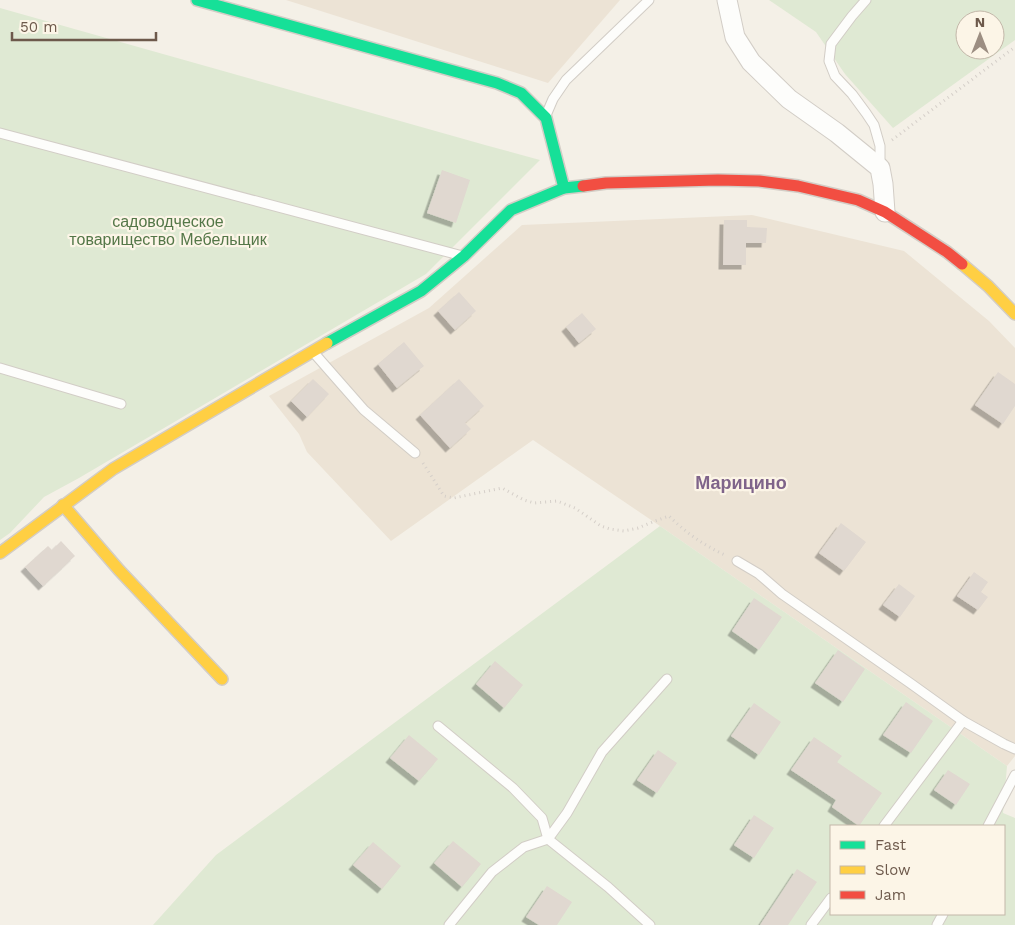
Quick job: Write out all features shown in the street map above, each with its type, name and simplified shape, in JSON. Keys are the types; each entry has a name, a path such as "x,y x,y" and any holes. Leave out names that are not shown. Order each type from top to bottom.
{"street":[{"path":"197,0 497,82 521,93 546,118 564,188"},
{"path":"727,0 735,36 751,62 789,99 838,133 880,168 885,212"},
{"path":"0,553 113,469 312,351 421,291 464,256 511,210 564,188 606,183 718,180 759,181 798,186 858,200 885,212 947,252 988,286 1015,314"},
{"path":"63,505 119,570 222,679"}],"lane":[{"path":"546,118 553,99 566,80 649,0"},
{"path":"866,0 831,44 829,61 835,76 874,125 880,146 880,168"},
{"path":"0,132 464,256"},
{"path":"312,351 364,410 415,453"},
{"path":"0,368 121,404"},
{"path":"738,561 759,574 782,594 963,721 1015,749"},
{"path":"449,925 492,872 524,847 548,839 567,813 602,752 667,679"},
{"path":"885,825 963,721"},
{"path":"438,726 525,800 542,818 548,839 608,887 650,925"},
{"path":"989,825 1015,775"},
{"path":"811,925 830,899"}],"path":[{"path":"880,168 893,138 1015,47"},
{"path":"415,453 444,496 454,498 502,488 524,500 534,503 557,502 575,508 601,526 610,529 638,528 669,516 696,539 738,561"}],"shaded area":[{"path":"286,0 620,0 548,83"},
{"name":"Марицино","path":"752,215 904,251 989,321 1015,348 1015,756 1007,766 533,440 391,541 307,452 299,434 269,396 429,308 522,225"}],"green space":[{"path":"769,0 1015,0 1015,40 1005,47 1005,10 955,10 955,60 987,60 893,128 845,74 816,32"},
{"name":"садоводческое товарищество Мебельщик","path":"0,8 540,160 426,274 44,497 10,533 0,540"},
{"path":"660,526 1007,766 1003,813 1015,818 1015,925 153,925 216,855"}],"building":[{"path":"442,170 470,180 456,223 427,213"},
{"path":"724,220 747,220 747,227 767,228 766,243 746,243 746,265 723,265"},
{"path":"459,292 476,311 455,330 438,311"},
{"path":"582,313 596,329 579,343 566,327"},
{"path":"404,342 424,366 397,388 378,364"},
{"path":"998,372 1015,384 1015,406 1003,424 975,405"},
{"path":"313,379 329,394 307,417 291,401"},
{"path":"459,379 484,406 465,423 471,429 450,448 420,415"},
{"path":"841,523 866,542 844,571 819,553"},
{"path":"61,541 75,556 43,586 25,567 48,546 52,550"},
{"path":"974,572 988,582 981,592 988,597 978,610 957,596"},
{"path":"899,584 915,596 900,617 883,605"},
{"path":"754,598 782,617 759,650 732,631"},
{"path":"838,650 865,669 843,702 815,683"},
{"path":"495,661 523,685 504,708 476,684"},
{"path":"906,702 933,721 911,753 883,735"},
{"path":"754,703 781,722 759,755 731,736"},
{"path":"409,735 438,759 419,781 390,758"},
{"path":"814,737 842,756 837,762 882,793 860,825 858,825 832,807 836,800 791,770"},
{"path":"658,750 677,763 657,793 637,780"},
{"path":"948,770 970,784 956,805 934,790"},
{"path":"754,815 774,828 754,858 734,845"},
{"path":"453,841 481,864 462,887 434,863"},
{"path":"373,842 401,866 382,889 353,865"},
{"path":"797,869 817,882 788,925 760,925"},
{"path":"547,886 572,902 557,925 539,925 526,917"}],"traffic: fast":[{"path":"197,0 497,83 521,93 546,118 564,188"},
{"path":"327,343 421,291 464,256 511,210 564,188 583,186"}],"traffic: slow":[{"path":"962,264 988,286 1015,314"},
{"path":"0,553 113,469 327,343"},
{"path":"63,505 119,570 222,679"}],"traffic: jam":[{"path":"583,186 606,183 718,180 759,181 798,186 858,200 885,212 947,252 962,264"}],"district":[{"name":"Марицино","path":"741,483"}]}
